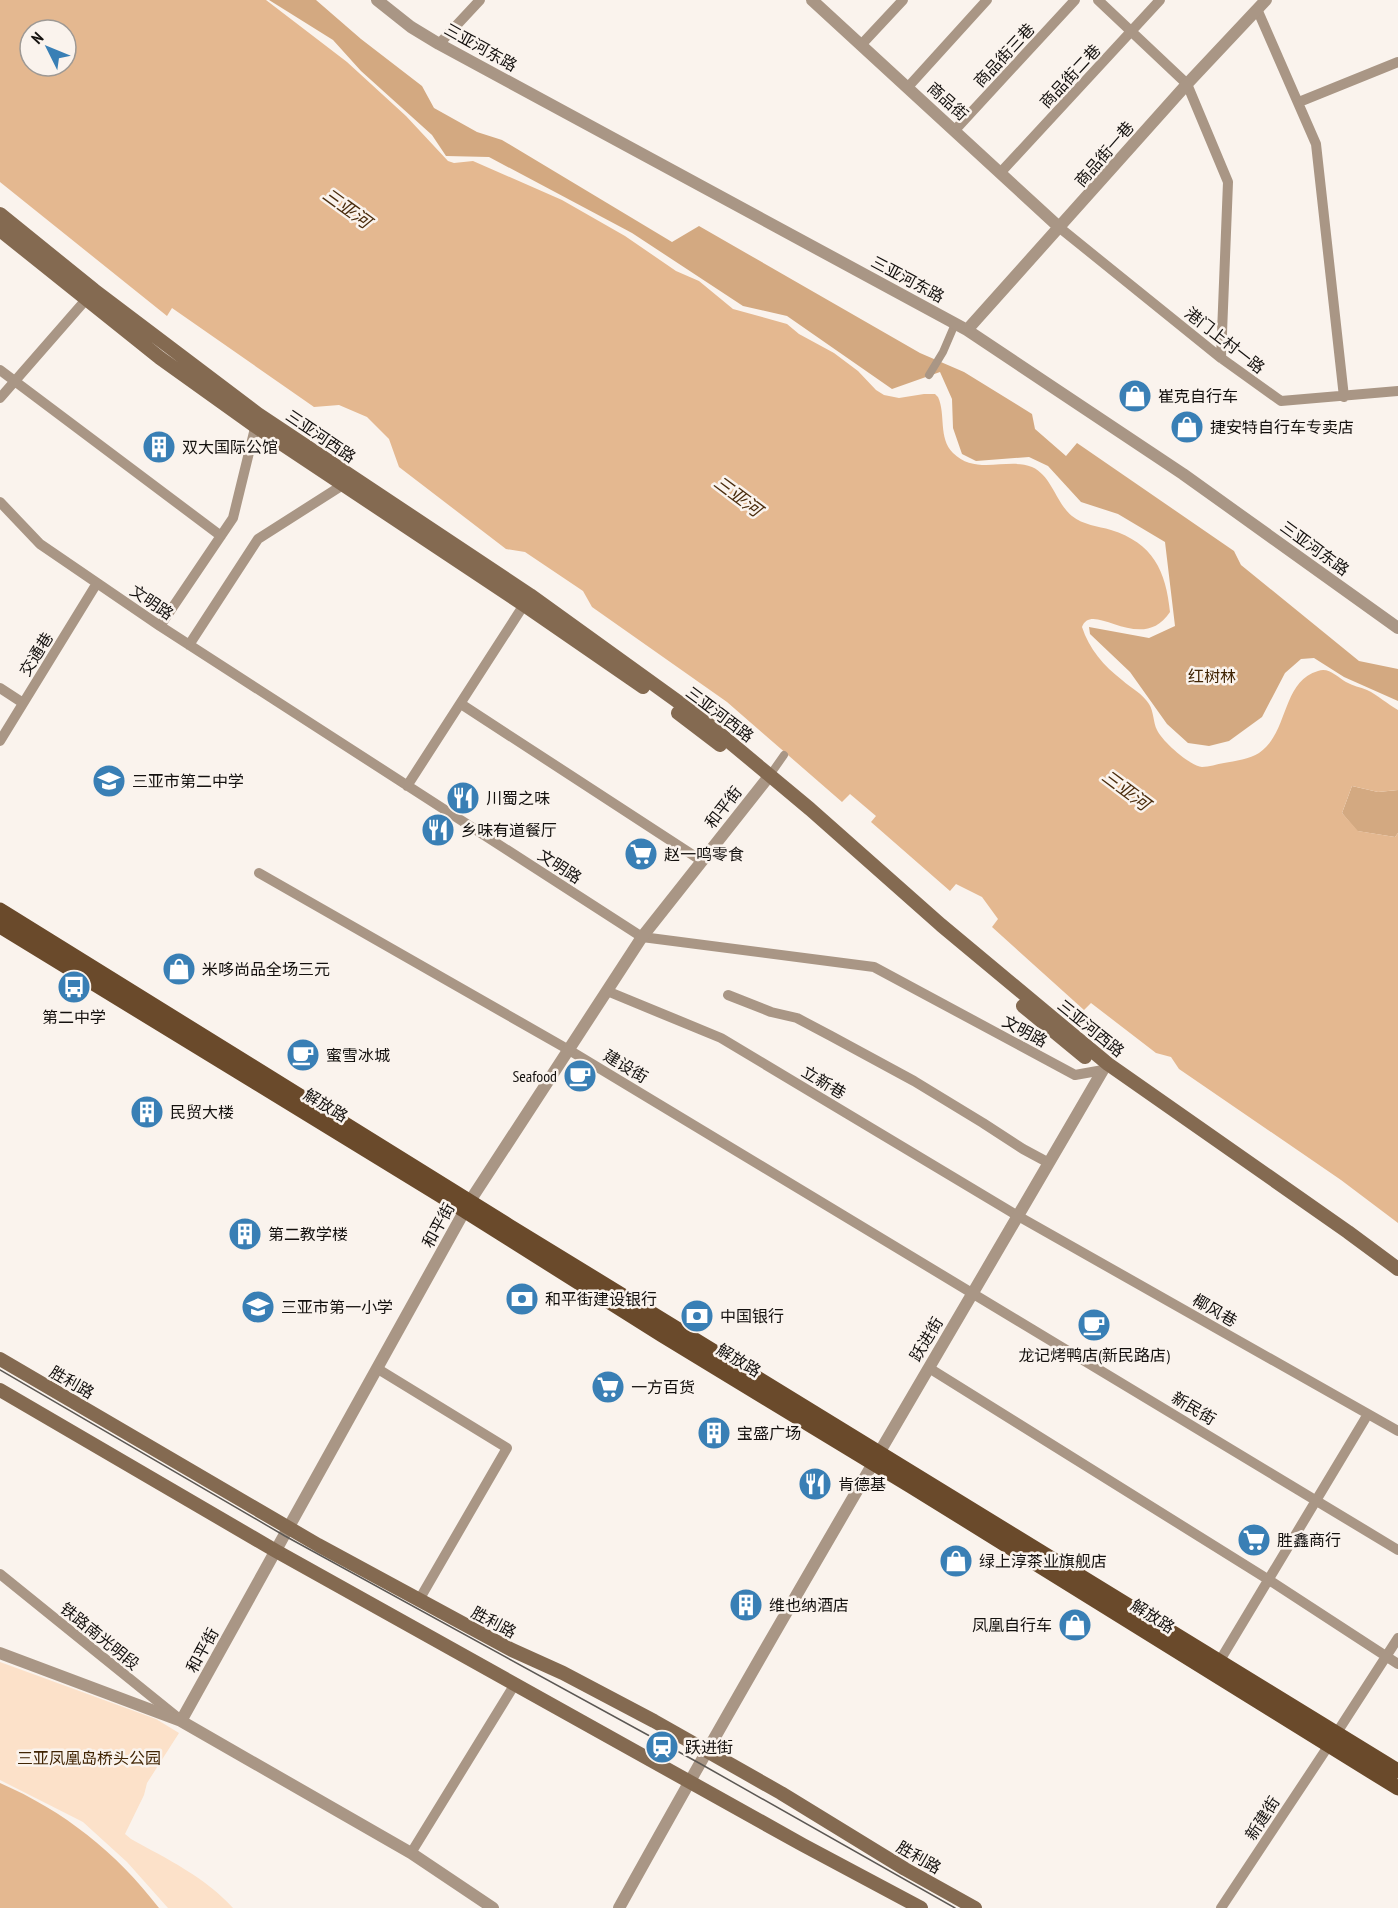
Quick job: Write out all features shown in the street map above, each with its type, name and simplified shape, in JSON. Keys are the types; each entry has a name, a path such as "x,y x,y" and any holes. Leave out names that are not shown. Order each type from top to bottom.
{"main road":[{"name":"三亚河西路","path":"0,214 160,358 527,600 767,778 1108,1064 1398,1269"},
{"name":"三亚河西路","path":"0,230 90,294"},
{"name":"三亚河西路","path":"767,778 1062,1039 1335,1232 1398,1280"},
{"name":"解放路","path":"0,910 468,1206"},
{"name":"解放路","path":"0,926 468,1206 1333,1739 1398,1771"},
{"name":"胜利路","path":"0,1359 289,1528 419,1600 512,1650 563,1673 706,1750 975,1908"},
{"path":"0,1390 276,1551 803,1845 921,1908"},
{"name":"解放路","path":"876,1457 1219,1662 1333,1739 1398,1788"}],"street":[{"name":"三亚河东路","path":"377,0 411,27 439,44 967,330 1183,474 1398,628"},
{"path":"439,44 480,0"},
{"name":"商品街","path":"812,0 1060,228"},
{"path":"861,45 903,0"},
{"path":"908,87 987,0"},
{"name":"商品街三巷","path":"955,130 1075,0"},
{"path":"1098,0 1187,84 1228,182 1221,358"},
{"name":"商品街二巷","path":"1001,172 1160,0"},
{"path":"1262,4 1316,144 1344,397"},
{"name":"商品街一巷","path":"967,330 1187,84 1262,4"},
{"path":"1299,102 1398,62"},
{"name":"港门上村一路","path":"1060,228 1221,358 1281,401 1398,391"},
{"path":"0,398 90,294"},
{"path":"929,375 943,352 955,324"},
{"path":"0,370 221,536"},
{"path":"160,626 233,518 257,420"},
{"path":"189,645 258,539 349,481"},
{"name":"文明路","path":"0,502 40,544 160,626 642,937 874,967 1075,1075 1103,1070"},
{"name":"交通巷","path":"0,741 97,583"},
{"path":"407,786 527,600"},
{"path":"0,688 23,703"},
{"path":"461,704 702,861"},
{"path":"767,778 784,755"},
{"name":"和平街","path":"181,1721 468,1206 642,937 767,778"},
{"name":"建设街","path":"259,873 569,1050 974,1292"},
{"name":"立新巷","path":"607,991 721,1038 1018,1216"},
{"path":"728,995 771,1012 797,1018 914,1081 1049,1163"},
{"name":"跃进街","path":"619,1908 706,1750 1103,1070"},
{"name":"椰风巷","path":"1018,1216 1398,1431"},
{"name":"新民街","path":"974,1292 1398,1550"},
{"path":"929,1368 1269,1580 1398,1665"},
{"path":"378,1369 507,1448 419,1600"},
{"path":"1219,1662 1318,1501 1368,1414"},
{"name":"铁路南光明段","path":"0,1574 181,1721"},
{"name":"新建街","path":"1221,1908 1398,1638"},
{"path":"0,1653 181,1721 411,1853 493,1908"},
{"path":"411,1853 515,1684"}],"green space":[{"name":"红树林","path":"269,0 316,0 361,39 422,86 434,108 477,132 502,140 672,242 699,226 920,353 964,372 1032,414 1035,429 1066,456 1077,443 1234,551 1241,565 1359,661 1398,669 1398,701 1344,677 1314,658 1301,659 1285,673 1262,717 1229,741 1209,746 1188,743 1167,724 1130,672 1090,634 1089,627 1149,638 1175,626 1165,542 1118,514 1081,502 1048,466 1029,457 976,461 962,454 953,428 952,399 940,372 892,389 787,316 743,306 632,233 489,157 446,156 432,135 361,71 333,40"},
{"path":"1352,786 1378,792 1398,790 1398,833 1395,837 1357,831 1342,813"},
{"name":"三亚凤凰岛桥头公园","path":"0,1662 156,1719 179,1733 147,1783 144,1795 125,1834 198,1878 233,1908 168,1908 127,1862 83,1822 0,1780"}],"water":[{"name":"三亚河","path":"0,0 266,0 347,62 406,116 448,161 454,163 473,161 562,200 625,236 676,271 699,281 733,309 787,324 799,334 834,353 884,395 899,398 935,394 940,404 945,440 953,453 962,460 982,465 1023,464 1032,467 1039,471 1049,483 1072,516 1125,536 1147,551 1155,560 1165,584 1170,612 1158,624 1145,629 1132,629 1096,619 1087,620 1082,627 1093,650 1103,663 1146,700 1151,707 1156,727 1164,740 1197,766 1207,767 1242,760 1259,753 1276,733 1297,686 1306,677 1318,671 1329,671 1371,692 1398,710 1398,790 1378,792 1352,786 1342,813 1358,831 1395,837 1398,833 1398,1223 1341,1180 1179,1069 1171,1057 1156,1053 1091,1003 1084,1010 992,927 998,919 982,897 956,884 950,891 871,822 876,816 850,794 842,802 727,702 592,607 583,591 525,552 506,549 399,467 389,439 367,417 339,405 314,407 172,308 167,316 0,182"},
{"path":"0,1783 46,1806 87,1835 125,1869 159,1908 0,1908"}],"tram line":[{"path":"0,1370 285,1536 699,1763 955,1908"}],"place":[{"name":"崔克自行车","path":"1135,396"},
{"name":"捷安特自行车专卖店","path":"1187,427"},
{"name":"双大国际公馆","path":"159,447"},
{"name":"三亚市第二中学","path":"109,781"},
{"name":"川蜀之味","path":"463,798"},
{"name":"乡味有道餐厅","path":"438,830"},
{"name":"赵一鸣零食","path":"641,854"},
{"name":"米哆尚品全场三元","path":"179,969"},
{"name":"第二中学","path":"74,987"},
{"name":"蜜雪冰城","path":"303,1055"},
{"name":"Seafood","path":"580,1076"},
{"name":"民贸大楼","path":"147,1112"},
{"name":"第二教学楼","path":"245,1234"},
{"name":"和平街建设银行","path":"522,1299"},
{"name":"三亚市第一小学","path":"258,1307"},
{"name":"中国银行","path":"697,1316"},
{"name":"龙记烤鸭店(新民路店)","path":"1094,1325"},
{"name":"一方百货","path":"608,1387"},
{"name":"宝盛广场","path":"714,1433"},
{"name":"肯德基","path":"815,1484"},
{"name":"胜鑫商行","path":"1254,1540"},
{"name":"绿上淳茶业旗舰店","path":"956,1561"},
{"name":"维也纳酒店","path":"746,1605"},
{"name":"凤凰自行车","path":"1075,1625"},
{"name":"跃进街","path":"662,1747"}]}
